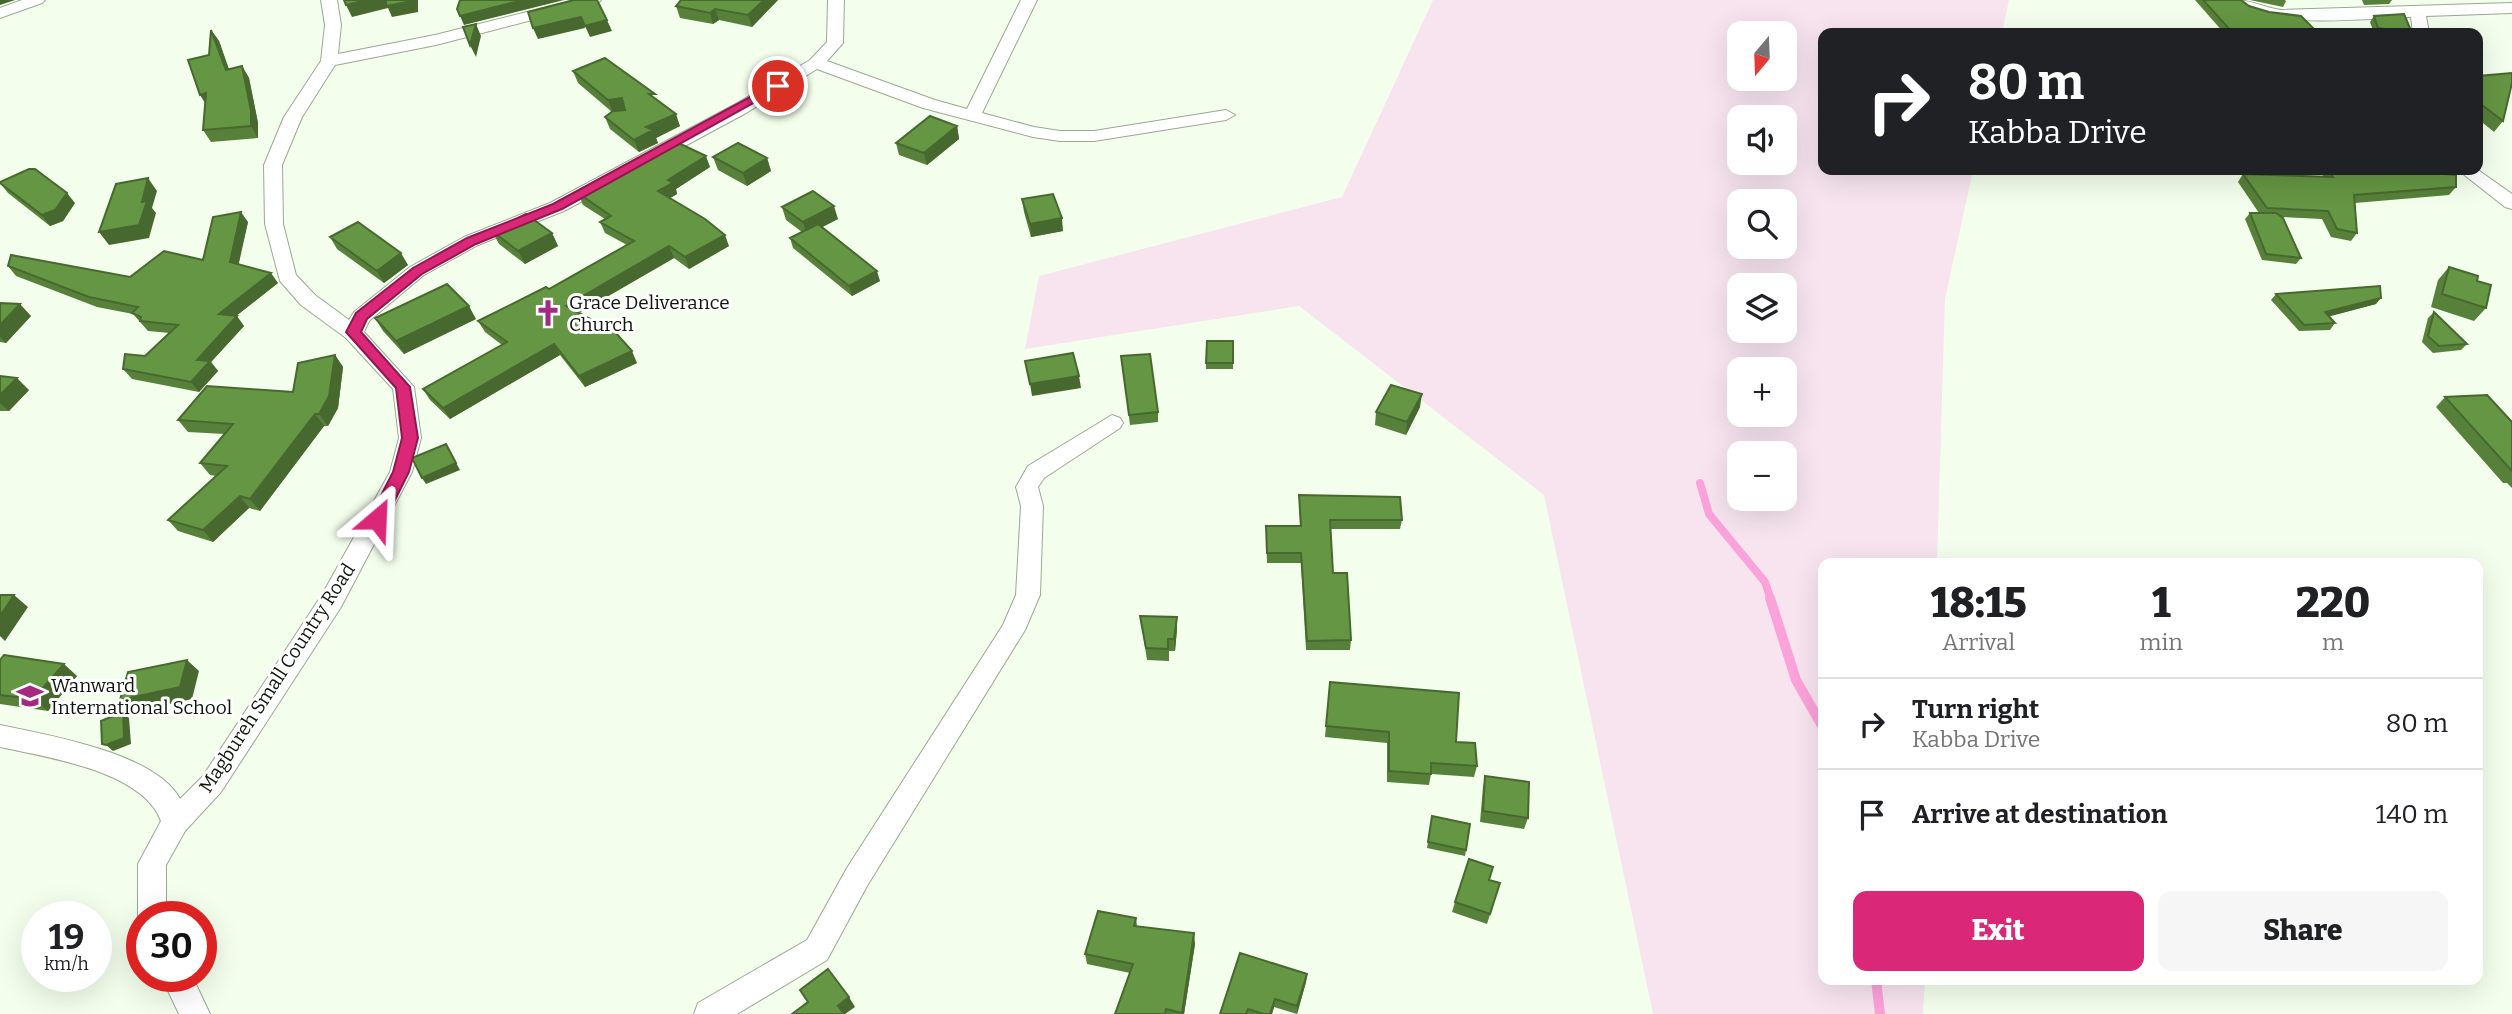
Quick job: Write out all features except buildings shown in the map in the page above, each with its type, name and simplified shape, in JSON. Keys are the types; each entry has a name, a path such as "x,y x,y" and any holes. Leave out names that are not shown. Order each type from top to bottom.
{"street":[{"path":"0,13 37,0"},
{"name":"Magbureh Small Country Road","path":"150,901 152,864 175,822 212,784 332,600 401,472 410,438 403,387 353,332 308,300 287,277 274,224 273,165 293,117 329,61 333,25 329,0"},
{"path":"329,61 436,40 593,0"},
{"path":"353,332 361,317 417,271 471,241 557,207 740,109 816,63 835,43 836,0"},
{"path":"973,116 1029,0"},
{"path":"2241,0 2258,10 2281,15 2512,8"},
{"path":"2418,12 2420,28"},
{"path":"816,63 929,104 1033,132 1094,136 1226,115"},
{"path":"2474,175 2512,203"},
{"path":"709,1014 817,950 857,877 1013,630 1028,595 1032,506 1027,487 1036,472 1112,423"},
{"path":"0,736 90,755 154,787 168,803 175,822"},
{"path":"184,992 195,1014"}],"shaded area":[{"path":"1433,0 2009,0 2003,28 1818,28 1818,175 1972,175 1945,299 1937,558 1818,558 1818,985 1925,985 1923,1014 1653,1014 1544,495 1299,306 1025,349 1039,276 1342,197"}],"waterway":[{"path":"1700,483 1709,514 1765,582 1771,600"},
{"path":"1770,598 1796,680 1818,718"},
{"path":"1877,985 1880,1014"}],"place":[{"name":"Grace Deliverance Church","path":"548,313"},
{"name":"Wanward International School","path":"30,696"}],"route":[{"path":"377,519 401,472 410,438 403,387 353,332 361,317 417,271 471,241 557,207 778,86"}]}
